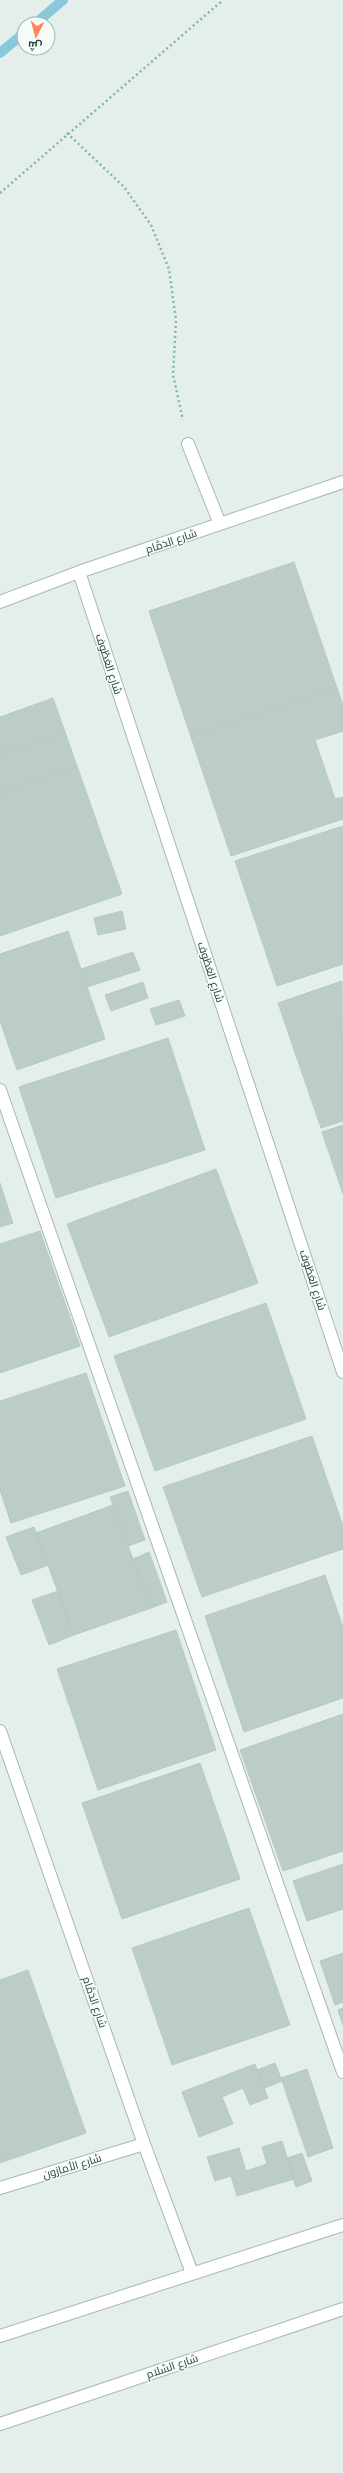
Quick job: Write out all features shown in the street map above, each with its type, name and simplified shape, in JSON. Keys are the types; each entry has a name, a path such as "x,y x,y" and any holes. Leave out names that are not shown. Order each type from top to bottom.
{"street":[{"path":"188,444 220,524"},
{"name":"شارع الدَمَّام","path":"0,602 79,572 343,482"},
{"name":"شارع العَطُوف","path":"79,572 343,1372"},
{"path":"0,1090 343,2072"},
{"name":"شارع الدَمَّام","path":"0,1732 144,2144 192,2273"},
{"name":"شارع الأمازون","path":"0,2188 144,2144"},
{"path":"0,2336 343,2225"},
{"name":"شارع السَّلام","path":"0,2424 343,2309"}],"path":[{"path":"0,193 67,133 223,0"},
{"path":"67,133 124,187 151,225 169,269 176,320 173,375 188,444"}],"building":[{"path":"294,562 337,688 191,737 149,611"},
{"path":"337,688 343,705 343,731 315,740 335,799 343,797 343,819 231,856 191,737"},
{"path":"53,698 65,732 0,754 0,717"},
{"path":"65,732 77,766 0,793 0,754"},
{"path":"77,766 122,894 0,936 0,793"},
{"path":"343,826 343,964 277,986 235,861"},
{"path":"122,911 126,929 98,935 94,918"},
{"path":"68,931 105,1039 17,1070 0,1021 0,954"},
{"path":"133,952 140,970 87,987 81,969"},
{"path":"342,981 343,1121 321,1128 278,1003"},
{"path":"143,982 148,998 111,1011 105,995"},
{"path":"179,1000 185,1016 156,1025 150,1009"},
{"path":"168,1038 205,1150 56,1198 19,1087"},
{"path":"343,1125 343,1194 322,1132"},
{"path":"216,1169 258,1283 109,1337 67,1224"},
{"path":"0,1183 13,1223 0,1227"},
{"path":"40,1231 80,1346 0,1373 0,1244"},
{"path":"266,1303 306,1419 155,1471 114,1356"},
{"path":"86,1373 125,1486 11,1523 0,1490 0,1401"},
{"path":"312,1436 343,1526 343,1549 202,1597 163,1487"},
{"path":"128,1491 145,1540 128,1546 110,1497"},
{"path":"113,1505 151,1608 74,1635 36,1533"},
{"path":"34,1527 49,1565 21,1575 6,1537"},
{"path":"149,1552 167,1602 151,1608 133,1559"},
{"path":"325,1575 343,1627 343,1698 244,1732 205,1616"},
{"path":"58,1591 74,1635 49,1645 32,1600"},
{"path":"176,1630 216,1750 98,1790 57,1669"},
{"path":"343,1714 343,1851 283,1871 240,1750"},
{"path":"200,1763 240,1879 122,1919 82,1803"},
{"path":"343,1864 343,1909 307,1921 293,1881"},
{"path":"249,1908 290,2025 172,2065 132,1948"},
{"path":"343,1953 343,2002 335,2005 320,1961"},
{"path":"28,1970 86,2133 0,2163 0,1980"},
{"path":"343,2008 343,2025 338,2010"},
{"path":"275,2063 282,2081 265,2088 257,2070"},
{"path":"255,2064 268,2098 250,2105 243,2088 222,2097 233,2124 199,2137 182,2092"},
{"path":"307,2069 333,2148 308,2157 281,2078"},
{"path":"282,2141 294,2179 237,2196 231,2176 215,2181 207,2157 239,2148 246,2171 267,2164 262,2147"},
{"path":"302,2153 312,2181 296,2187 287,2158"}],"waterway":[{"path":"44,16 63,0"},
{"path":"0,53 16,40"}]}
